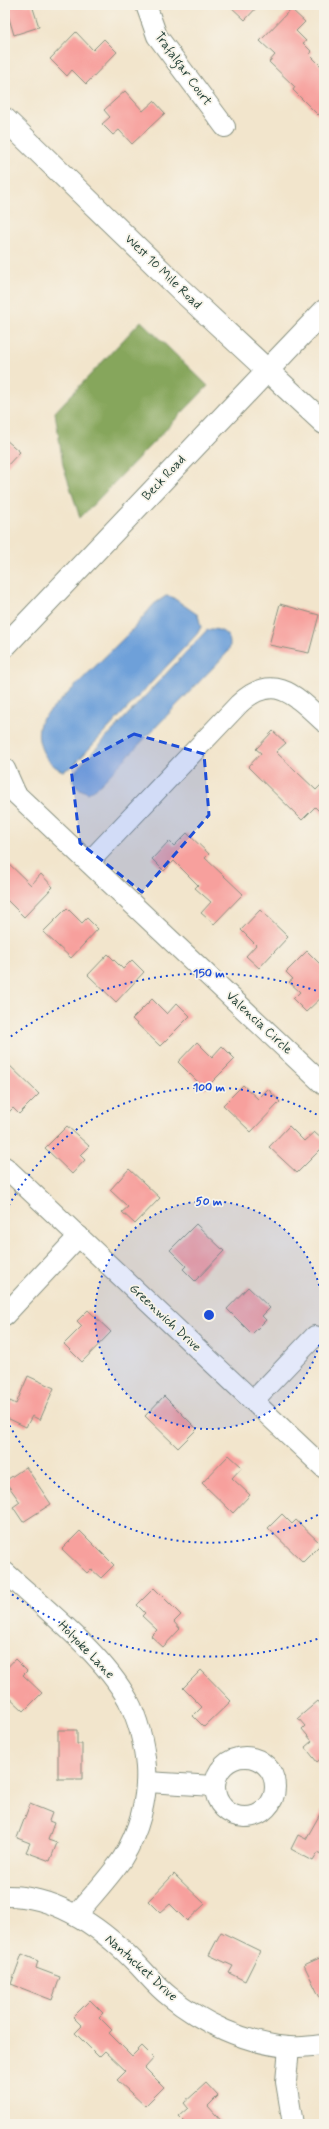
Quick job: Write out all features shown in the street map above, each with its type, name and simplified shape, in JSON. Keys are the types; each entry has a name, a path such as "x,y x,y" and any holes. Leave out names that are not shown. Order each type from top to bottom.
{"main road":[{"name":"West 10 Mile Road","path":"5,119 181,290 324,423"},
{"name":"Beck Road","path":"5,646 324,311"}],"street":[{"name":"Trafalgar Court","path":"142,6 157,36 225,127"},
{"path":"89,862 239,704 254,692 268,688 285,691 302,702 324,722"},
{"name":"Valencia Circle","path":"5,769 11,792 89,862 324,1085"},
{"name":"Greenwich Drive","path":"5,1167 324,1468"},
{"path":"5,1315 79,1236"},
{"path":"253,1401 315,1336"},
{"name":"Holyoke Lane","path":"5,1572 81,1642 118,1684 128,1701 139,1726 145,1750 147,1782 145,1799 131,1842 122,1858 76,1915"},
{"path":"147,1782 214,1786"},
{"name":"Nantucket Drive","path":"5,1896 34,1900 59,1907 76,1915 110,1939 168,1996 204,2020 235,2034 264,2043 289,2047 324,2045"},
{"path":"289,2047 286,2082 293,2124"}],"highlighted area":[{"path":"134,734 204,754 209,815 142,892 80,843 71,768"}],"green space":[{"path":"141,321 208,386 80,518 63,465 55,412"}],"water":[{"path":"166,596 172,597 198,615 201,627 197,634 73,766 63,771 56,767 45,756 39,742 39,726 42,719 132,630 154,604"},
{"path":"211,629 221,631 228,636 230,644 227,653 99,786 88,793 76,787 72,780 76,770 206,631"}],"building":[{"path":"5,5 32,5 39,27 14,35"},
{"path":"229,5 259,5 245,20"},
{"path":"291,9 305,22 296,31 306,41 303,43 312,52 309,54 324,69 324,109 318,115 293,90 295,87 269,62 275,55 260,41"},
{"path":"76,32 93,50 104,39 117,52 86,84 72,70 67,76 50,59"},
{"path":"125,91 143,111 154,101 165,113 132,144 119,130 113,135 102,124 110,117 104,110"},
{"path":"5,439 20,452 5,468"},
{"path":"280,604 319,615 309,653 269,645"},
{"path":"273,731 286,743 276,752 316,790 324,782 324,816 315,807 302,820 248,767 261,753 256,749"},
{"path":"187,833 209,854 205,858 243,894 214,924 201,913 211,902 195,888 198,885 174,861 164,871 152,859 169,841 174,846"},
{"path":"5,860 31,885 41,874 53,887 24,917 5,898"},
{"path":"67,908 82,923 87,918 98,929 71,958 43,932"},
{"path":"260,910 288,937 259,968 246,956 256,945 241,930"},
{"path":"307,951 324,968 324,995 306,1012 293,999 300,992 289,982 293,979 286,972"},
{"path":"108,954 123,969 132,960 144,972 116,1002 88,975"},
{"path":"152,999 167,1014 177,1003 190,1016 160,1046 132,1019"},
{"path":"197,1042 212,1057 222,1046 235,1059 205,1089 178,1062"},
{"path":"5,1061 39,1094 19,1114 13,1108 5,1116"},
{"path":"243,1085 258,1099 268,1089 280,1102 251,1132 223,1105"},
{"path":"67,1126 89,1146 80,1155 85,1160 72,1174 45,1148"},
{"path":"289,1126 304,1141 314,1132 324,1141 324,1146 297,1173 269,1147"},
{"path":"129,1169 160,1198 135,1224 122,1212 128,1207 110,1190"},
{"path":"196,1224 224,1251 195,1281 183,1269 186,1266 170,1250"},
{"path":"248,1287 270,1308 262,1316 266,1320 252,1334 227,1309"},
{"path":"88,1310 111,1332 82,1362 64,1344 82,1326 77,1321"},
{"path":"28,1376 54,1388 40,1420 32,1416 26,1427 5,1417 5,1411 10,1401 16,1404"},
{"path":"164,1396 197,1429 178,1448 145,1416"},
{"path":"229,1455 242,1467 232,1478 250,1495 233,1513 202,1483"},
{"path":"26,1467 51,1504 23,1522 13,1507 20,1502 5,1481"},
{"path":"282,1514 292,1524 296,1520 321,1544 303,1562 268,1528"},
{"path":"80,1531 114,1565 101,1578 91,1569 87,1573 62,1549"},
{"path":"154,1588 181,1615 174,1622 180,1629 163,1647 151,1636 157,1630 142,1616 145,1613 137,1605"},
{"path":"15,1659 27,1671 23,1675 42,1693 24,1711 5,1693 5,1670"},
{"path":"201,1670 231,1701 204,1727 193,1716 202,1707 183,1688"},
{"path":"318,1701 324,1708 324,1756 317,1762 305,1747 312,1741 302,1729 305,1726 298,1718"},
{"path":"58,1730 77,1730 77,1744 82,1744 82,1779 58,1779"},
{"path":"30,1804 52,1813 49,1821 54,1823 48,1840 57,1843 50,1861 26,1852 30,1843 17,1838"},
{"path":"324,1807 324,1856 318,1853 313,1861 291,1849 298,1835 306,1839"},
{"path":"174,1874 205,1904 187,1921 170,1904 160,1913 148,1901"},
{"path":"221,1932 260,1951 245,1981 229,1973 233,1966 209,1955"},
{"path":"22,1954 38,1961 36,1968 60,1977 52,2000 11,1984"},
{"path":"324,1956 324,2006 304,1965"},
{"path":"90,2000 103,2013 99,2017 112,2030 109,2033 132,2056 142,2046 154,2058 145,2068 164,2087 145,2106 117,2080 126,2071 105,2051 99,2057 75,2033 82,2026 73,2017"},
{"path":"206,2083 218,2096 208,2106 224,2124 187,2124 179,2116 188,2108 184,2103"}]}
